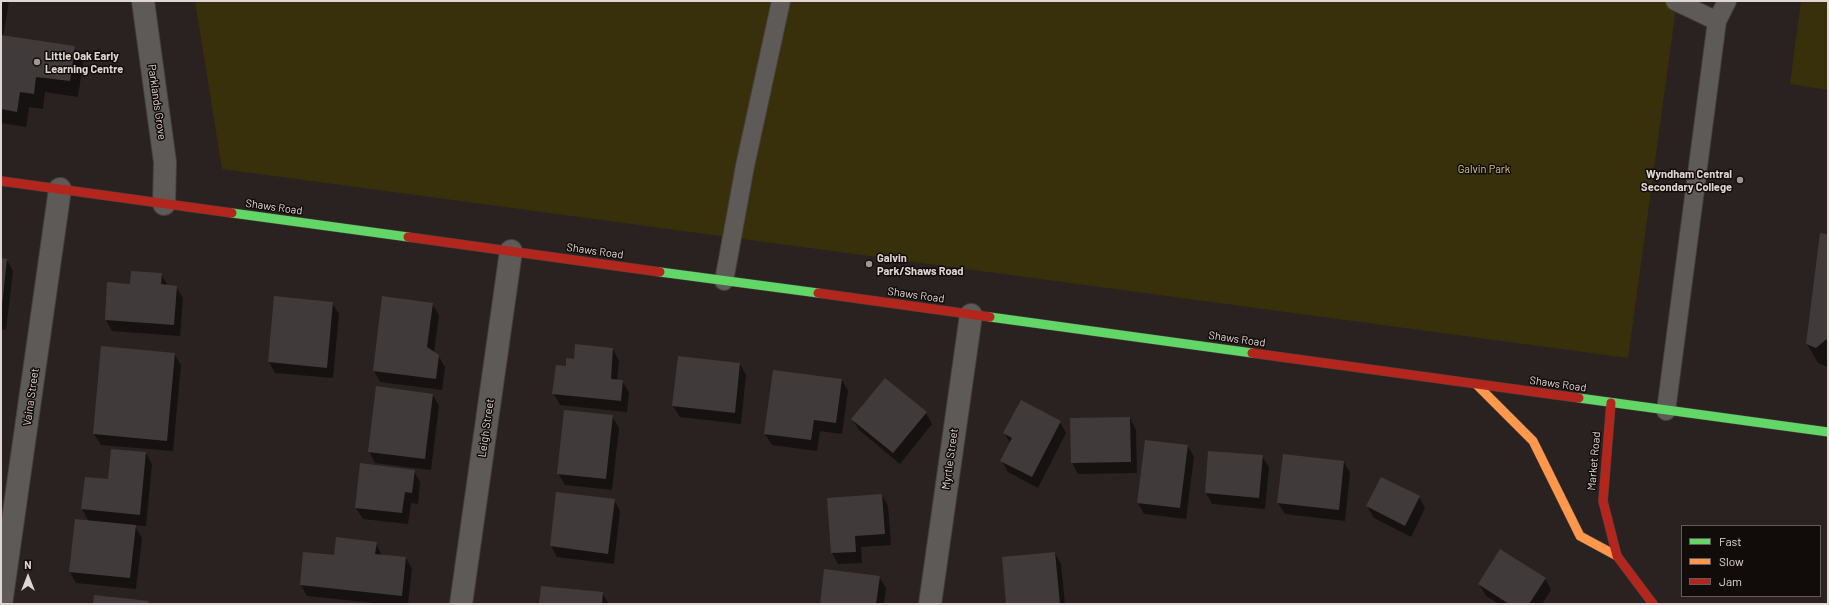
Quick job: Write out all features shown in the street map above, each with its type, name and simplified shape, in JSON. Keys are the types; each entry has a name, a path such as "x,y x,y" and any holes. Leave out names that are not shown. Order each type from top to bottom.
{"street":[{"name":"Parklands Grove","path":"143,1 166,162 164,204"},
{"name":"Shaws Road","path":"1,181 1666,411 1828,432"},
{"name":"Vaina Street","path":"1,604 60,189"},
{"name":"Leigh Street","path":"461,604 511,251"},
{"name":"Myrtle Street","path":"930,604 971,315"},
{"path":"1477,385 1533,441 1580,536 1617,556"},
{"name":"Market Road","path":"1611,403 1603,501 1617,556 1653,604"}],"lane":[{"path":"724,281 745,166 782,1"},
{"path":"1675,1 1717,21"},
{"path":"1711,1 1717,21"},
{"path":"1666,411 1717,21 1726,1"}],"green space":[{"name":"Galvin Park","path":"195,1 1677,1 1628,358 222,169"},
{"path":"1801,1 1828,1 1828,90 1790,84"}],"building":[{"name":"Little Oak Early Learning Centre","path":"1,35 75,46 70,81 36,77 34,94 20,92 17,112 1,109"},
{"path":"1820,233 1828,234 1828,338 1816,348 1806,344"},
{"path":"1,258 7,259 2,306 1,306"},
{"path":"131,271 162,273 161,284 177,286 174,325 105,320 107,282 130,284"},
{"path":"274,296 333,302 327,368 268,362"},
{"path":"382,296 433,303 427,347 439,355 436,379 373,371"},
{"path":"575,344 613,348 611,379 623,380 621,401 552,394 556,365 566,366 566,358 574,359"},
{"path":"101,346 175,353 167,441 93,434"},
{"path":"678,356 740,363 735,413 672,406"},
{"path":"773,370 842,379 836,423 814,420 811,440 764,434"},
{"path":"885,378 927,412 893,453 851,419"},
{"path":"376,386 433,394 425,459 368,452"},
{"path":"1021,400 1061,421 1032,477 1000,461 1012,438 1003,433"},
{"path":"564,410 613,415 606,479 557,474"},
{"path":"1130,417 1131,462 1071,463 1070,418"},
{"path":"1145,440 1188,445 1180,508 1137,503"},
{"path":"111,449 146,452 140,515 81,509 85,477 108,479"},
{"path":"1208,451 1263,455 1259,498 1205,493"},
{"path":"1283,454 1344,461 1339,510 1277,503"},
{"path":"360,463 415,470 412,493 405,492 402,513 355,508"},
{"path":"1381,477 1420,496 1405,526 1366,506"},
{"path":"556,492 615,499 608,554 550,546"},
{"path":"882,494 885,534 855,536 856,552 831,553 827,498"},
{"path":"75,519 136,525 130,578 69,572"},
{"path":"336,537 377,542 375,554 406,557 402,596 300,585 303,552 334,555"},
{"path":"1500,549 1546,578 1529,604 1509,604 1478,584"},
{"path":"1055,552 1060,604 1006,604 1002,557"},
{"path":"824,569 880,576 876,604 820,604"},
{"path":"541,586 603,592 602,604 539,604"},
{"path":"94,595 149,601 148,604 93,604"}],"traffic: fast":[{"path":"232,213 408,237"},
{"path":"660,272 818,293"},
{"path":"990,317 1252,353"},
{"path":"1579,398 1828,432"}],"traffic: slow":[{"path":"1477,385 1533,441 1580,536 1617,556"}],"traffic: jam":[{"path":"1,181 232,213"},
{"path":"408,237 660,272"},
{"path":"818,293 990,317"},
{"path":"1252,353 1579,398"},
{"path":"1611,403 1603,501 1617,556 1653,604"}],"place":[{"name":"Little Oak Early Learning Centre","path":"37,62"},
{"name":"Wyndham Central Secondary College","path":"1740,180"},
{"name":"Galvin Park/Shaws Road","path":"869,264"}]}
